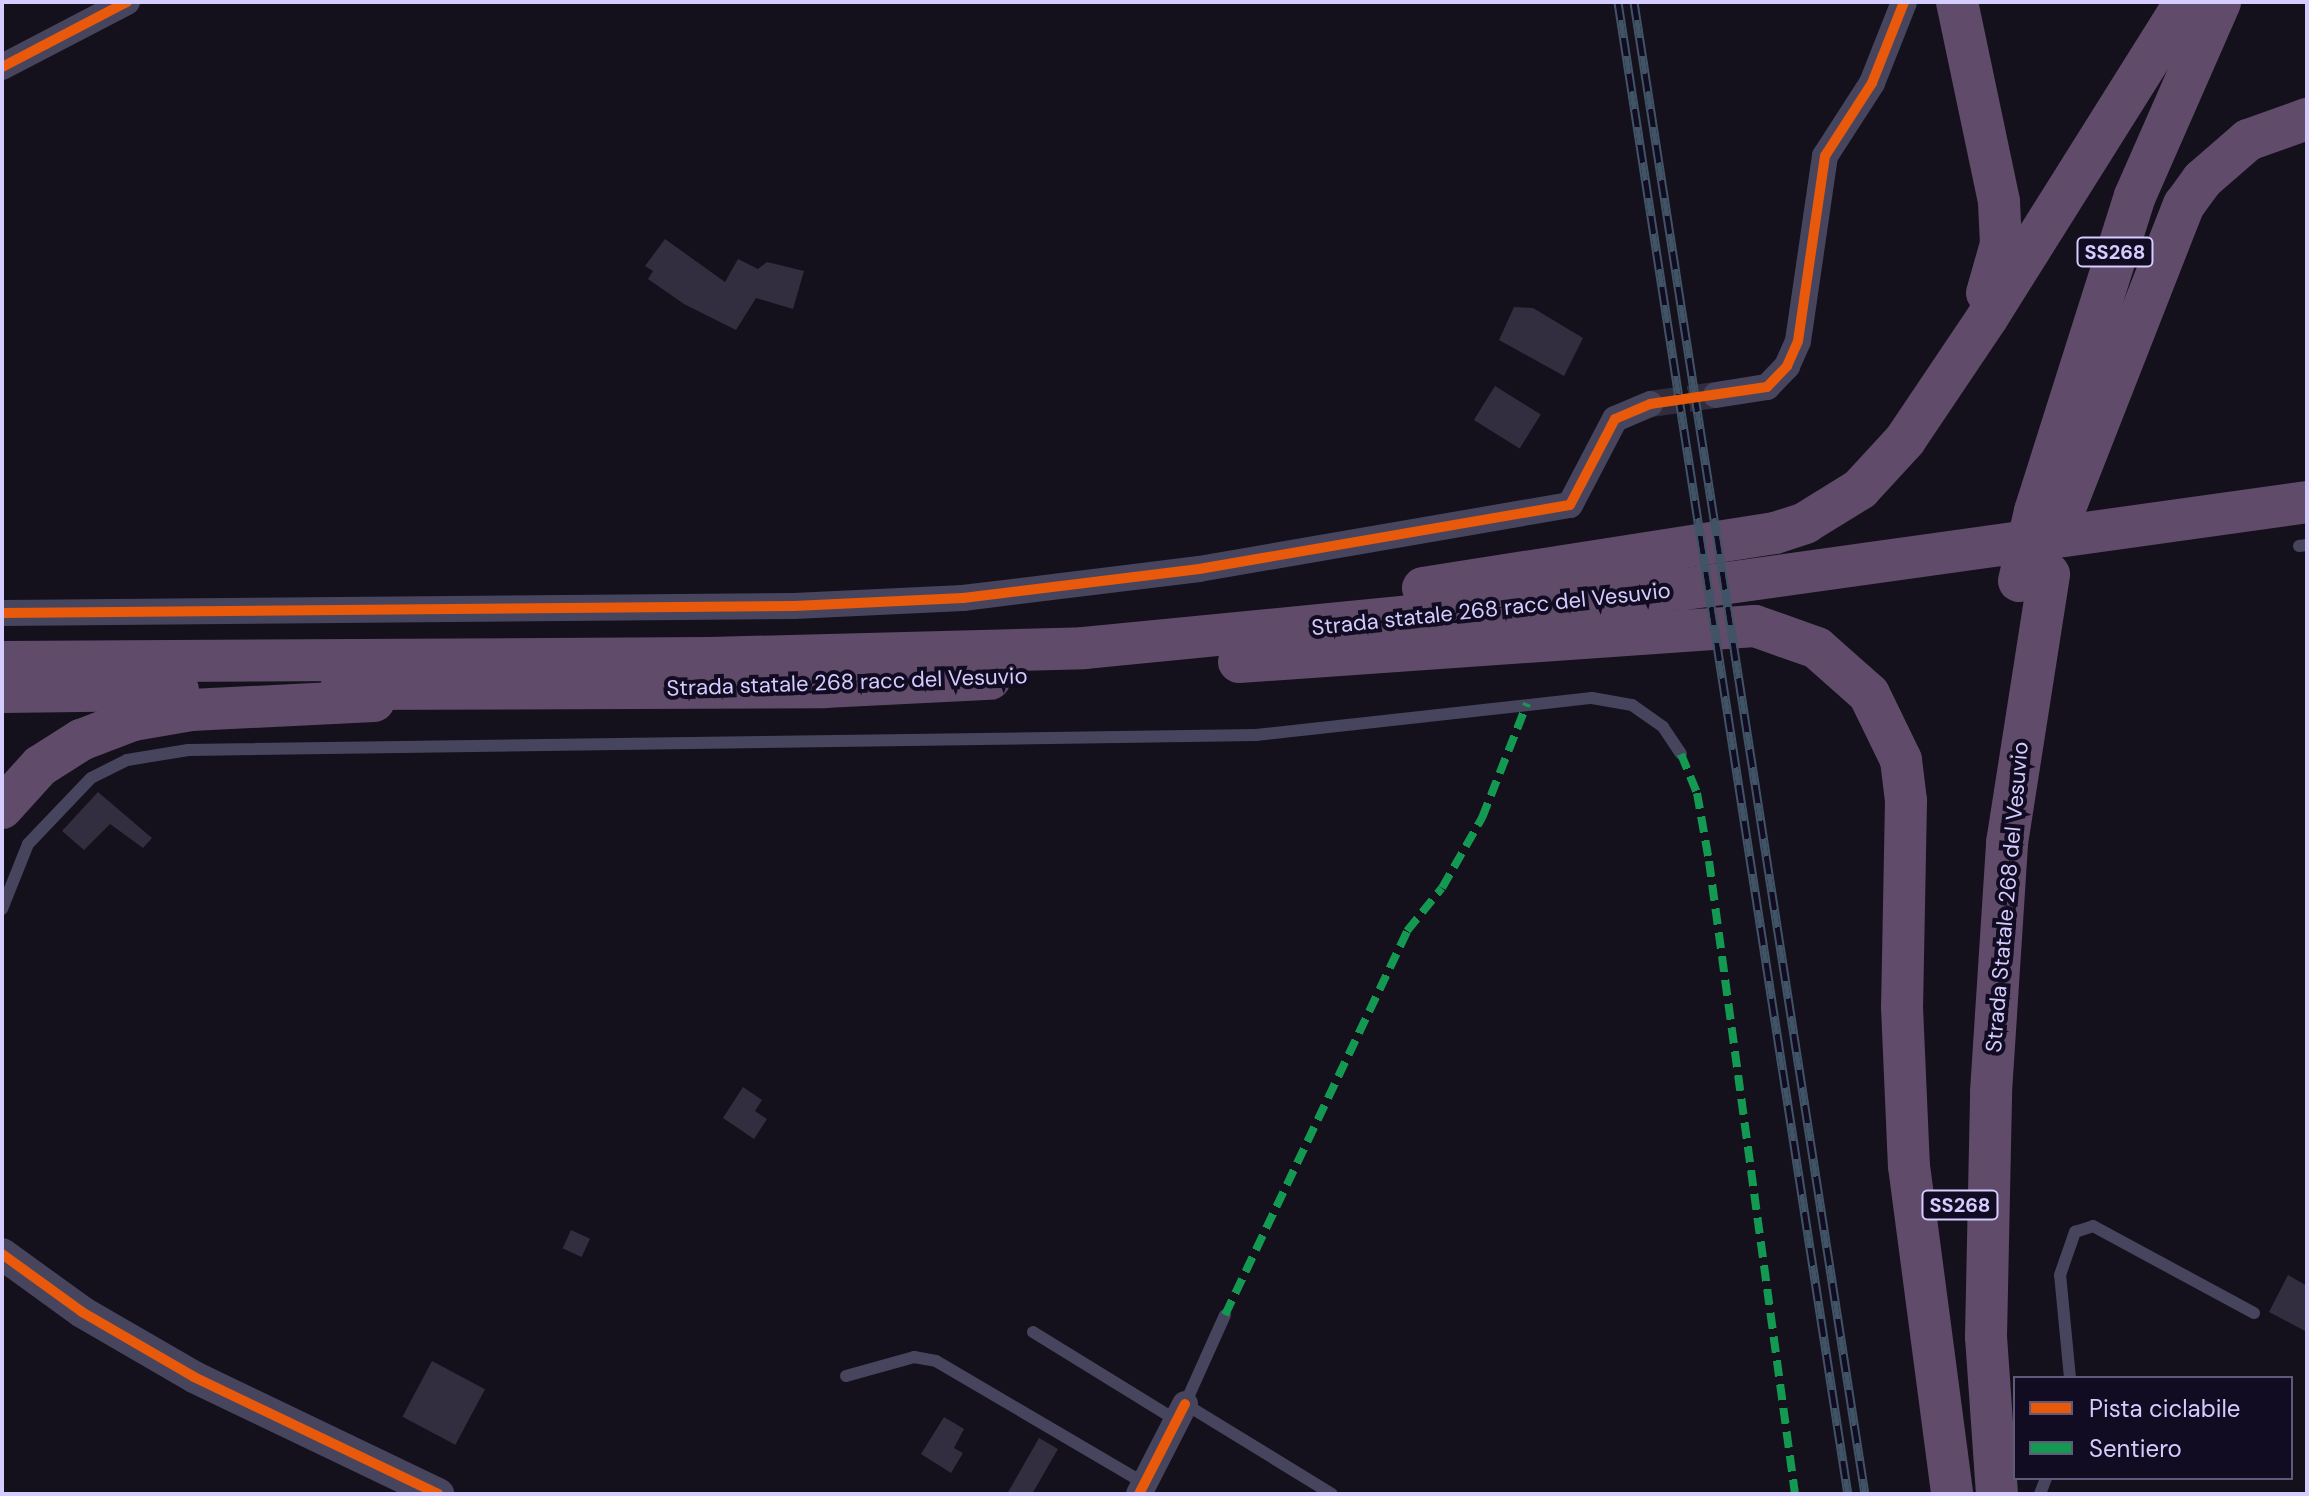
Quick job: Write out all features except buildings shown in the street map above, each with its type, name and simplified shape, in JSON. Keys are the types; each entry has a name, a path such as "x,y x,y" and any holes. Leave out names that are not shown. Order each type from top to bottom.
{"highway":[{"path":"1957,2 1999,202 2001,244 1994,277 1960,353"},
{"path":"926,652 1210,621 1775,533 1833,508 1886,466 2185,2"},
{"name":"Strada Statale 268 del Vesuvio","path":"1970,1494 1958,1237 1973,917 1994,724 2129,211 2220,2"},
{"name":"Strada Statale 268 del Vesuvio","path":"2050,509 2160,205 2250,2"},
{"path":"2050,509 2184,205 2202,180 2248,140 2307,119"},
{"name":"Strada statale 268 racc del Vesuvio","path":"2,662 1084,648 1685,589 2307,502"},
{"name":"Strada Statale 268 del Vesuvio","path":"1997,1494 1986,1337 1994,1045 2007,843 2034,578"},
{"name":"Strada statale 268 racc del Vesuvio","path":"2,692 824,687 1198,663 1572,613 1685,589"},
{"path":"1198,663 1755,626 1817,648 1869,694 1901,760 1906,801 1902,1007 1909,1166 1952,1494"},
{"path":"2,808 40,766 81,740 133,720 463,690"}],"street":[{"path":"2,67 127,2"},
{"path":"1716,395 1767,387 1787,366 1798,341 1825,156 1872,83 1904,2"},
{"path":"2,613 794,606 963,598 1199,569 1570,505 1615,419 1650,404"},
{"path":"2,1254 82,1312 194,1377 438,1494"},
{"path":"1141,1489 1181,1412"}],"lane":[{"path":"2,909 28,844 91,778 127,760 188,750 1242,736 1592,698 1632,705 1663,727 1681,754"},
{"path":"2070,1376 2060,1275 2075,1232 2093,1226 2254,1313"},
{"path":"1181,1412 1225,1315"},
{"path":"1033,1332 1332,1494"},
{"path":"846,1376 914,1357 936,1361 1141,1489"}],"tunnel":[{"path":"1650,404 1716,395"}],"railway":[{"path":"1618,2 1848,1494"},
{"path":"1634,2 1865,1494"}],"marked path":[{"path":"1225,1315 1407,931 1442,888 1482,818 1527,704"},
{"path":"1681,754 1697,793 1709,861 1795,1494"}],"cycle path":[{"path":"2,67 127,2"},
{"path":"2,613 794,606 963,598 1199,569 1570,505 1615,419 1650,404 1767,387 1787,366 1798,341 1825,156 1872,83 1904,2"},
{"path":"2,1254 82,1312 194,1377 438,1494"},
{"path":"1139,1494 1185,1404"}]}
